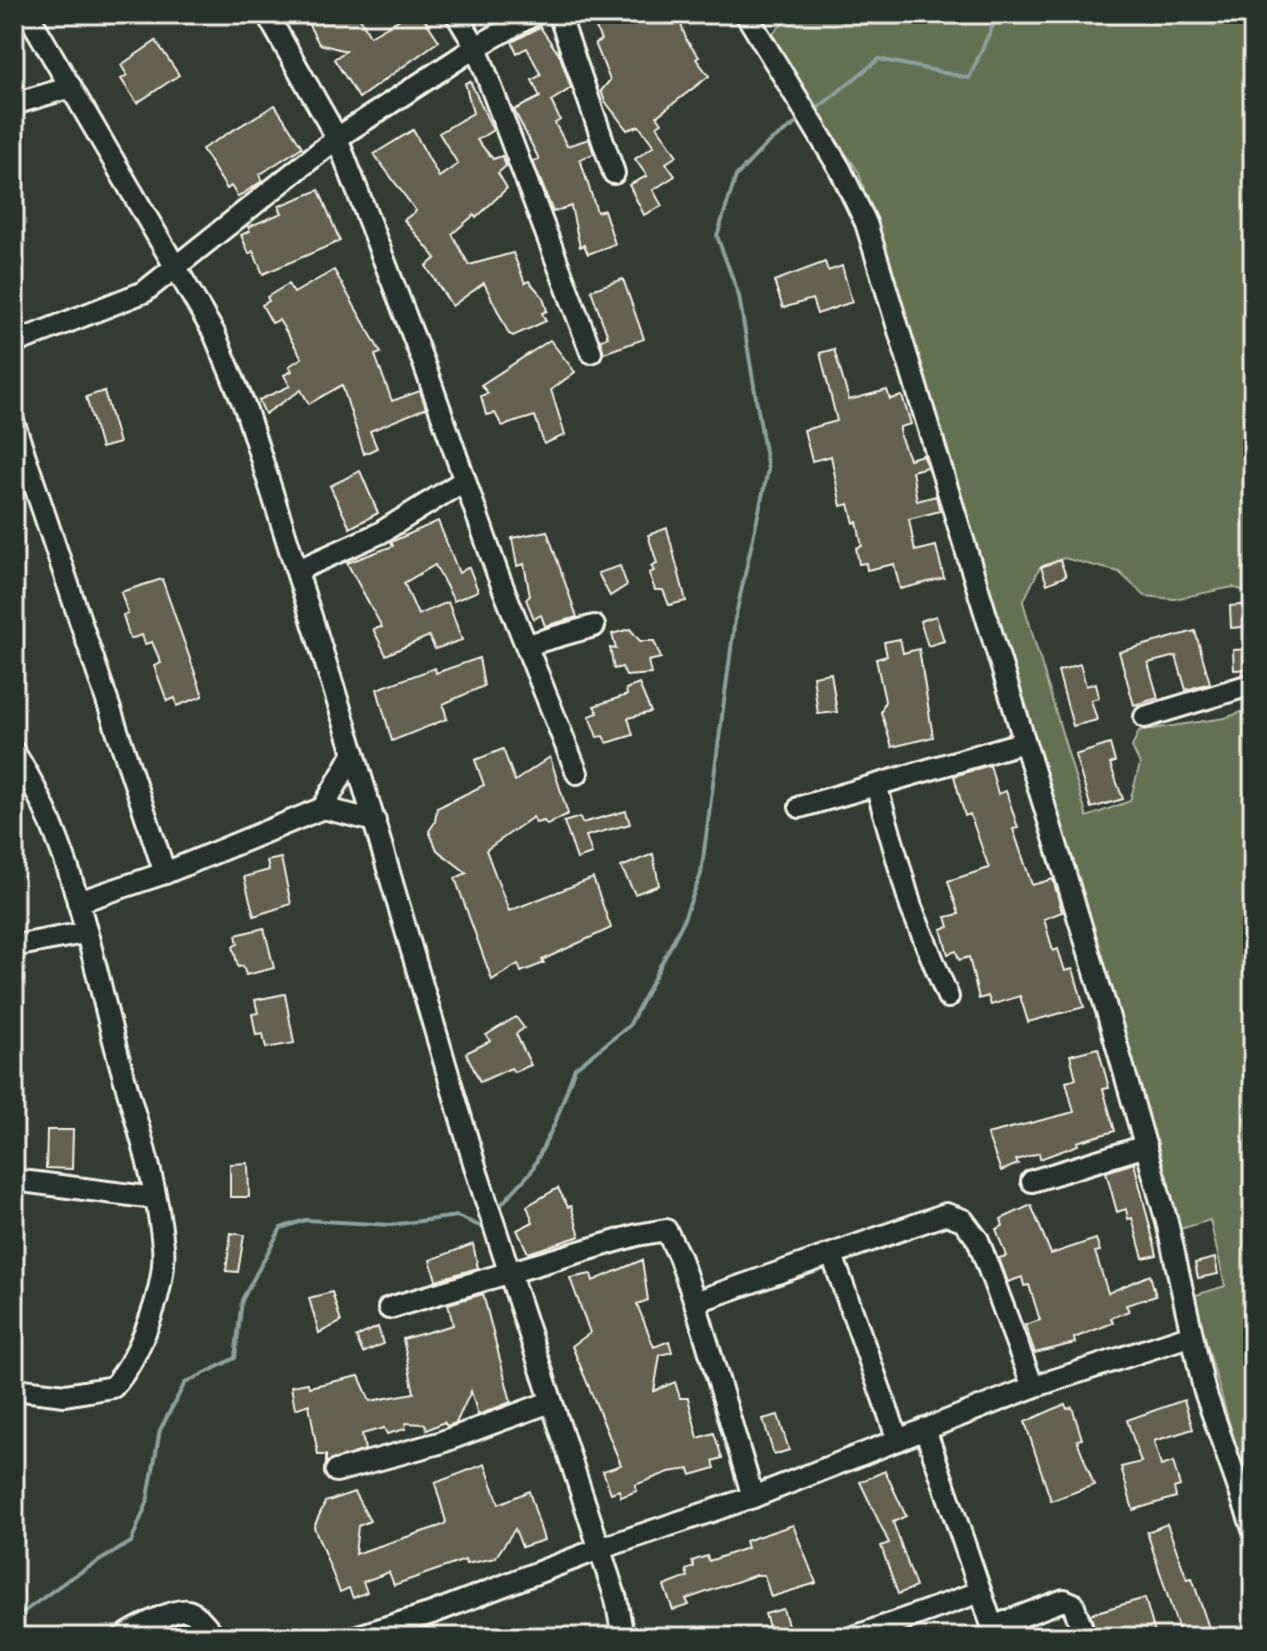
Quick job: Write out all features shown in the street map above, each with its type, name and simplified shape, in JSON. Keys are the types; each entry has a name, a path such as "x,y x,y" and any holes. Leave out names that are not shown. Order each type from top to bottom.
{"street":[{"path":"28,14 214,333 230,367 298,570 495,1228 616,1599 623,1637"},
{"path":"267,14 337,138 577,773"},
{"path":"456,14 476,47 591,352"},
{"path":"14,343 108,309 144,292 176,270 337,138 476,47 535,14"},
{"path":"559,14 614,173"},
{"path":"746,14 817,130 866,223 1146,1146 1215,1426 1253,1529"},
{"path":"14,104 71,87"},
{"path":"14,424 165,873"},
{"path":"298,570 380,533 465,480"},
{"path":"527,645 594,626"},
{"path":"1145,717 1253,684"},
{"path":"800,807 1024,742"},
{"path":"14,752 56,834 78,902 164,1248 160,1281 137,1352 113,1387 81,1394 17,1392"},
{"path":"323,808 354,753"},
{"path":"876,785 914,917 948,997"},
{"path":"78,902 165,873 323,808 375,821"},
{"path":"14,946 84,933"},
{"path":"1032,1181 1146,1146"},
{"path":"14,1180 154,1198"},
{"path":"695,1302 938,1215 963,1220 978,1240 1033,1387"},
{"path":"389,1308 666,1230 695,1302 753,1497"},
{"path":"832,1255 898,1440"},
{"path":"355,1637 445,1609 599,1549 753,1497 1033,1387 1192,1335"},
{"path":"336,1471 439,1443 550,1402"},
{"path":"925,1429 994,1632 1064,1600 1073,1604 1085,1637"},
{"path":"854,1637 980,1592"},
{"path":"123,1637 140,1626 184,1611 192,1613 216,1637"}],"green space":[{"path":"792,14 1253,14 1253,594 1233,587 1174,599 1145,596 1119,572 1064,558 1040,567 1023,602 1087,817 1130,801 1140,764 1132,747 1139,731 1225,718 1253,708 1253,1506 1193,1296 1225,1286 1210,1220 1174,1231 859,173 768,38"}],"building":[{"path":"303,14 358,14 370,36 409,14 421,14 439,41 359,98 334,59 346,51 319,44"},
{"path":"590,14 677,14 687,41 699,57 696,59 709,76 657,116 662,123 657,126 677,156 666,163 675,176 653,190 662,206 644,215 629,185 647,176 635,159 654,146 639,126 627,130 605,101 601,91 610,80 595,43 601,40"},
{"path":"540,27 560,56 571,88 551,101 560,120 555,123 567,146 589,139 594,154 580,159 597,212 604,210 615,244 588,254 584,245 580,247 571,206 553,212 533,161 539,159 514,110 540,97 532,80 541,75 527,48 517,53 512,42"},
{"path":"156,41 179,75 137,103 121,79 127,75 121,65"},
{"path":"470,81 493,130 477,140 493,159 502,156 506,166 498,173 507,188 476,218 474,215 452,234 469,265 513,253 525,283 529,281 543,297 547,311 542,313 546,321 513,336 509,334 484,283 452,306 426,266 436,258 404,220 416,211 374,154 413,130 439,177 458,164 439,133 473,113 465,83"},
{"path":"275,105 302,147 259,175 262,181 238,197 231,186 227,189 202,149"},
{"path":"319,190 340,241 263,274 253,251 249,254 241,235 250,231 248,227 282,213 279,206"},
{"path":"825,262 828,271 842,266 852,302 817,314 812,299 783,308 774,281"},
{"path":"334,270 381,353 375,355 392,401 420,391 426,408 370,431 377,448 364,454 342,385 309,404 301,390 265,414 259,400 290,386 284,375 292,371 289,366 302,358 279,320 272,323 262,305 269,301 267,297 288,284 294,293"},
{"path":"623,279 644,339 604,353 600,340 608,337 591,290"},
{"path":"550,340 575,372 551,390 565,435 544,444 535,416 502,426 495,413 486,415 481,396 488,393 481,385"},
{"path":"834,349 849,400 887,390 890,399 902,396 911,424 900,427 900,436 909,459 923,455 927,467 912,471 917,501 936,496 940,511 909,519 915,551 936,546 944,578 900,589 894,564 867,570 866,563 859,564 856,548 862,546 857,522 854,523 849,504 841,506 831,456 812,461 804,430 837,421 820,353"},
{"path":"104,391 119,443 101,448 86,397"},
{"path":"360,471 378,513 350,528 330,486"},
{"path":"438,521 459,573 469,567 478,591 454,601 435,565 404,583 418,615 448,602 462,640 435,649 429,636 386,655 373,629 382,627 347,563 393,546 391,542"},
{"path":"667,528 686,601 669,605 663,590 655,590 649,573 654,571 651,566 657,563 648,535"},
{"path":"547,531 577,617 545,626 541,615 534,619 526,599 530,596 524,564 517,566 512,538"},
{"path":"1060,560 1066,576 1047,584 1041,567"},
{"path":"620,566 627,585 610,596 598,573"},
{"path":"162,579 203,696 177,706 175,698 167,701 154,666 161,663 152,642 145,644 142,635 130,639 123,615 128,614 121,592"},
{"path":"1253,604 1253,626 1231,628 1230,606"},
{"path":"936,616 944,641 928,646 920,621"},
{"path":"630,629 640,641 654,641 661,658 648,661 651,674 626,676 622,667 614,669 610,648 616,649 612,634"},
{"path":"1195,631 1210,683 1186,690 1176,656 1148,663 1158,698 1134,705 1119,652"},
{"path":"900,639 903,653 919,649 933,737 892,747 881,712 885,701 876,659 887,656 884,642"},
{"path":"1253,649 1253,669 1234,670 1233,650"},
{"path":"479,658 484,686 443,704 447,719 392,741 377,689 435,668 436,673"},
{"path":"1080,664 1086,686 1096,683 1099,698 1091,700 1097,720 1073,726 1058,671"},
{"path":"831,673 837,712 818,714 813,676"},
{"path":"639,684 651,712 628,718 633,735 607,743 603,736 597,737 589,716 598,713 594,706 627,695 626,689"},
{"path":"1110,744 1115,762 1110,764 1123,799 1091,808 1075,755"},
{"path":"503,749 515,781 550,757 568,814 547,825 544,821 536,823 533,817 486,850 509,911 593,878 611,928 542,960 544,963 521,972 518,964 492,980 455,878 467,873 437,850 429,831 435,822 437,808 484,785 475,760"},
{"path":"990,765 998,794 1006,791 1018,828 1013,829 1032,885 1053,879 1062,912 1044,919 1053,951 1058,949 1065,971 1073,969 1084,1007 1028,1022 1020,996 991,1005 988,996 979,999 969,957 959,960 956,951 948,954 941,929 949,927 946,917 959,914 948,881 989,868 970,814 965,816 954,776"},
{"path":"626,811 630,824 586,836 592,854 577,859 564,822 580,817 582,823"},
{"path":"653,854 659,885 635,894 621,867"},
{"path":"281,858 291,904 254,916 244,877 269,870 267,861"},
{"path":"264,928 274,968 246,975 243,966 238,967 233,946 238,944 236,935"},
{"path":"285,994 294,1043 266,1048 263,1034 256,1035 252,1014 258,1013 255,1000"},
{"path":"516,1017 524,1028 516,1034 531,1065 514,1072 511,1068 480,1082 466,1053 490,1041 486,1035"},
{"path":"1098,1048 1109,1088 1103,1089 1115,1131 1077,1142 1078,1145 1040,1159 1039,1153 1016,1160 1018,1164 1001,1171 987,1134 1074,1112 1066,1082 1076,1079 1070,1055"},
{"path":"47,1130 73,1130 72,1169 46,1168"},
{"path":"248,1163 249,1197 230,1197 230,1164"},
{"path":"1134,1163 1157,1255 1143,1258 1132,1218 1128,1219 1126,1209 1117,1212 1106,1172"},
{"path":"558,1188 568,1207 571,1206 580,1236 528,1253 517,1230 533,1222 527,1206"},
{"path":"1031,1205 1051,1254 1096,1239 1100,1251 1095,1252 1108,1293 1150,1275 1156,1296 1126,1305 1129,1311 1111,1318 1113,1323 1074,1338 1075,1343 1035,1353 1025,1325 1040,1320 1029,1285 1024,1286 1022,1277 1008,1282 999,1258 1006,1256 996,1229 1003,1226 1001,1219"},
{"path":"231,1233 244,1235 238,1272 226,1271"},
{"path":"473,1244 478,1268 436,1280 430,1260"},
{"path":"1215,1258 1218,1274 1198,1278 1195,1263"},
{"path":"642,1260 648,1300 637,1304 654,1347 669,1341 672,1352 660,1355 654,1391 675,1382 680,1398 688,1398 698,1438 714,1433 722,1458 713,1461 715,1468 691,1475 689,1469 669,1472 635,1485 637,1491 621,1497 619,1490 611,1493 603,1471 621,1465 572,1346 590,1333 570,1278 591,1274 593,1281"},
{"path":"332,1292 341,1322 319,1333 309,1298"},
{"path":"483,1294 511,1402 478,1415 471,1391 456,1423 447,1426 444,1422 427,1430 425,1424 406,1423 405,1429 387,1434 384,1428 362,1434 365,1450 326,1463 326,1455 318,1455 309,1404 295,1409 291,1386 308,1383 309,1387 359,1376 370,1401 414,1393 403,1339 453,1325 448,1304"},
{"path":"378,1327 383,1344 363,1353 356,1337"},
{"path":"1184,1400 1193,1429 1154,1441 1161,1466 1173,1462 1180,1486 1174,1488 1176,1497 1133,1510 1121,1467 1141,1462 1127,1420"},
{"path":"1065,1404 1067,1409 1072,1407 1082,1439 1077,1440 1094,1485 1051,1501 1025,1422"},
{"path":"778,1415 789,1450 774,1455 763,1419"},
{"path":"485,1464 499,1504 529,1491 544,1540 522,1547 515,1529 495,1558 466,1564 465,1560 394,1585 389,1572 363,1582 367,1592 353,1598 349,1588 340,1592 314,1527 325,1502 354,1492 370,1521 358,1526 355,1554 443,1525 446,1522 435,1483"},
{"path":"885,1471 906,1516 893,1522 916,1587 898,1594 881,1546 889,1543 860,1482"},
{"path":"1167,1524 1187,1579 1192,1578 1212,1637 1181,1637 1147,1532"},
{"path":"793,1525 816,1583 771,1597 764,1575 756,1575 686,1599 689,1605 673,1610 664,1586 688,1577 686,1570 694,1567 692,1561 707,1556 709,1561 747,1548 745,1541"},
{"path":"1145,1598 1156,1637 1098,1637 1090,1614"},
{"path":"783,1609 792,1637 772,1637 765,1614"}],"waterway":[{"path":"814,111 879,59 969,78 998,14"},
{"path":"497,1209 531,1172 555,1123 575,1068 629,1026 682,924 701,874 735,619 768,470 739,296 717,236 736,176 768,143 804,118"},
{"path":"14,1619 69,1579 131,1542 147,1503 160,1430 185,1383 235,1358 242,1300 281,1228 305,1220 391,1225 457,1216 482,1227 486,1222"}]}
